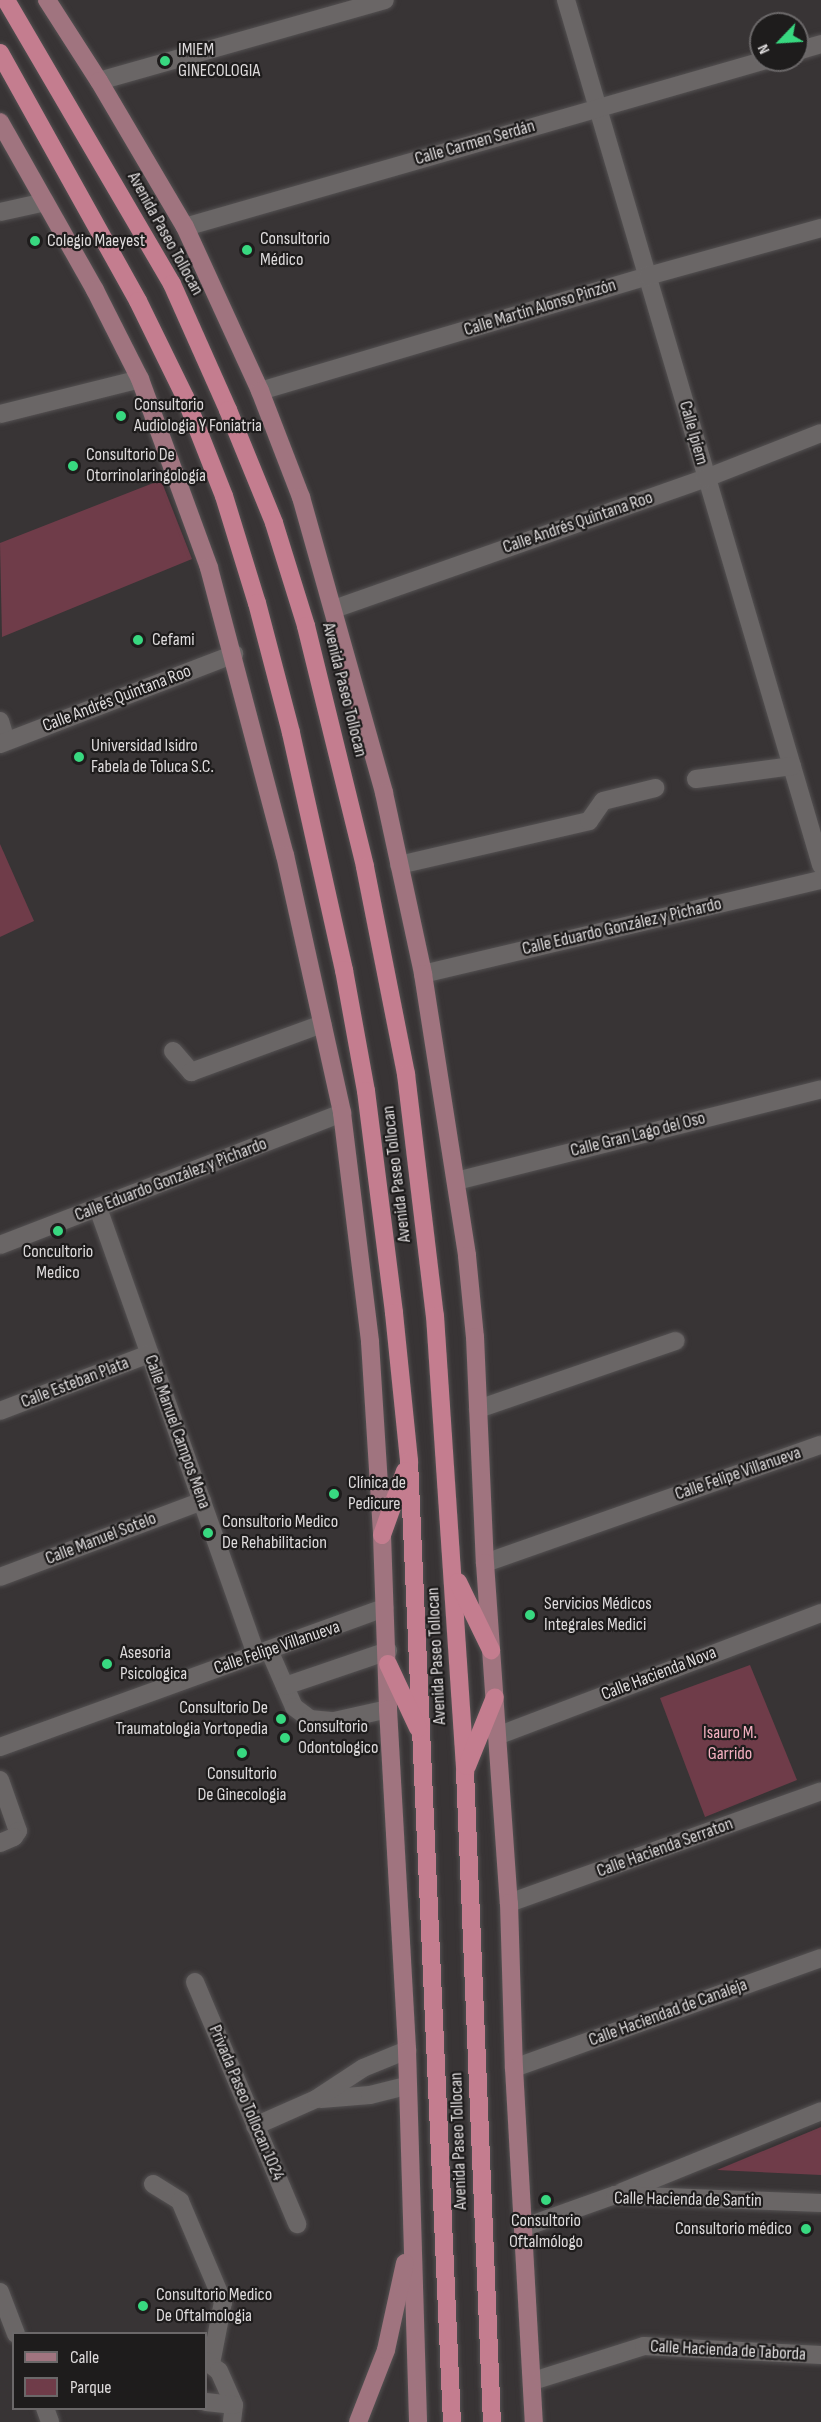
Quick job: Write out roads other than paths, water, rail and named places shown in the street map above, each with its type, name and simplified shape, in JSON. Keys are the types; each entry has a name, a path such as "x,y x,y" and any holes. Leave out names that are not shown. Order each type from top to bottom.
{"highway":[{"name":"Avenida Paseo Tollocan","path":"6,0 172,284 274,523 306,627 366,867 406,1074 435,1316 465,1771 492,2422"},
{"name":"Avenida Paseo Tollocan","path":"0,53 138,301 185,396 224,496 257,603 322,864 366,1090 394,1313 409,1461 451,2416"},
{"path":"382,1535 409,1461"},
{"path":"453,1573 491,1650"},
{"path":"388,1658 422,1736"},
{"path":"465,1771 495,1697"}],"main road":[{"name":"Avenida Paseo Tollocan","path":"47,0 99,81 185,227 260,392 301,497 384,793 423,974 467,1256 478,1409 485,1563 509,1903 514,2068 525,2227 534,2422"},
{"path":"0,122 95,290 140,379 209,568 234,654 285,855 342,1113 370,1342 382,1535 388,1709 407,2050 418,2422"},
{"path":"358,2422 386,2350 411,2237"}],"street":[{"path":"99,81 385,0"},
{"name":"Calle Ipiem","path":"566,0 821,865"},
{"name":"Calle Carmen Serdán","path":"185,227 749,65"},
{"path":"0,212 45,202"},
{"name":"Calle Martín Alonso Pinzón","path":"260,392 648,276 821,228"},
{"path":"0,414 140,379"},
{"name":"Calle Andrés Quintana Roo","path":"334,609 706,478 821,433"},
{"name":"Calle Andrés Quintana Roo","path":"3,743 234,654"},
{"path":"0,721 3,743"},
{"path":"696,779 792,766"},
{"path":"399,865 589,821 603,801 656,788"},
{"name":"Calle Eduardo González y Pichardo","path":"423,974 821,879"},
{"path":"173,1052 191,1072 322,1024"},
{"name":"Calle Gran Lago del Oso","path":"456,1181 821,1089"},
{"name":"Calle Eduardo González y Pichardo","path":"0,1245 342,1113"},
{"name":"Calle Manuel Campos Mena","path":"98,1208 201,1501 263,1652 285,1686 294,1707 310,1719 334,1721 388,1709"},
{"path":"478,1409 676,1341"},
{"name":"Calle Esteban Plata","path":"0,1412 149,1354"},
{"name":"Calle Felipe Villanueva","path":"485,1563 821,1445"},
{"name":"Calle Manuel Sotelo","path":"0,1577 201,1501"},
{"name":"Calle Felipe Villanueva","path":"0,1748 385,1608"},
{"name":"Calle Hacienda Nova","path":"497,1736 821,1613"},
{"path":"285,1686 388,1658"},
{"path":"0,1780 18,1826 14,1837 0,1843"},
{"name":"Calle Hacienda Serraton","path":"509,1903 821,1791"},
{"name":"Calle Haciendad de Canaleja","path":"514,2068 821,1958"},
{"name":"Privada Paseo Tollocan 1024","path":"195,1982 297,2224"},
{"path":"255,2126 316,2099 363,2068 407,2050"},
{"path":"316,2099 370,2095 407,2086"},
{"path":"615,2195 821,2111"},
{"path":"153,2184 180,2201 223,2302 208,2362 219,2372 233,2414"},
{"name":"Calle Hacienda de Santin","path":"525,2227 615,2195 821,2203"},
{"path":"0,2292 15,2332"},
{"name":"Calle Hacienda de Taborda","path":"533,2381 644,2346 821,2355"},
{"path":"207,2402 233,2414"}],"place":[{"name":"IMIEM GINECOLOGIA","path":"165,61"},
{"name":"Colegio Maeyest","path":"35,241"},
{"name":"Consultorio Médico","path":"247,250"},
{"name":"Consultorio Audiologia Y Foniatria","path":"121,416"},
{"name":"Consultorio De Otorrinolaringología","path":"73,466"},
{"name":"Cefami","path":"138,640"},
{"name":"Universidad Isidro Fabela de Toluca S.C.","path":"79,757"},
{"name":"Concultorio Medico","path":"58,1231"},
{"name":"Clínica de Pedicure","path":"334,1494"},
{"name":"Consultorio Medico De Rehabilitacion","path":"208,1533"},
{"name":"Servicios Médicos Integrales Medici","path":"530,1615"},
{"name":"Asesoria Psicologica","path":"107,1664"},
{"name":"Consultorio De Traumatologia Yortopedia","path":"281,1719"},
{"name":"Consultorio Odontologico","path":"285,1738"},
{"name":"Consultorio De Ginecologia","path":"242,1753"},
{"name":"Consultorio Oftalmólogo","path":"546,2200"},
{"name":"Consultorio médico","path":"806,2229"},
{"name":"Consultorio Medico De Oftalmologia","path":"143,2306"}],"park label":[{"name":"Isauro M. Garrido","path":"730,1744"}]}
